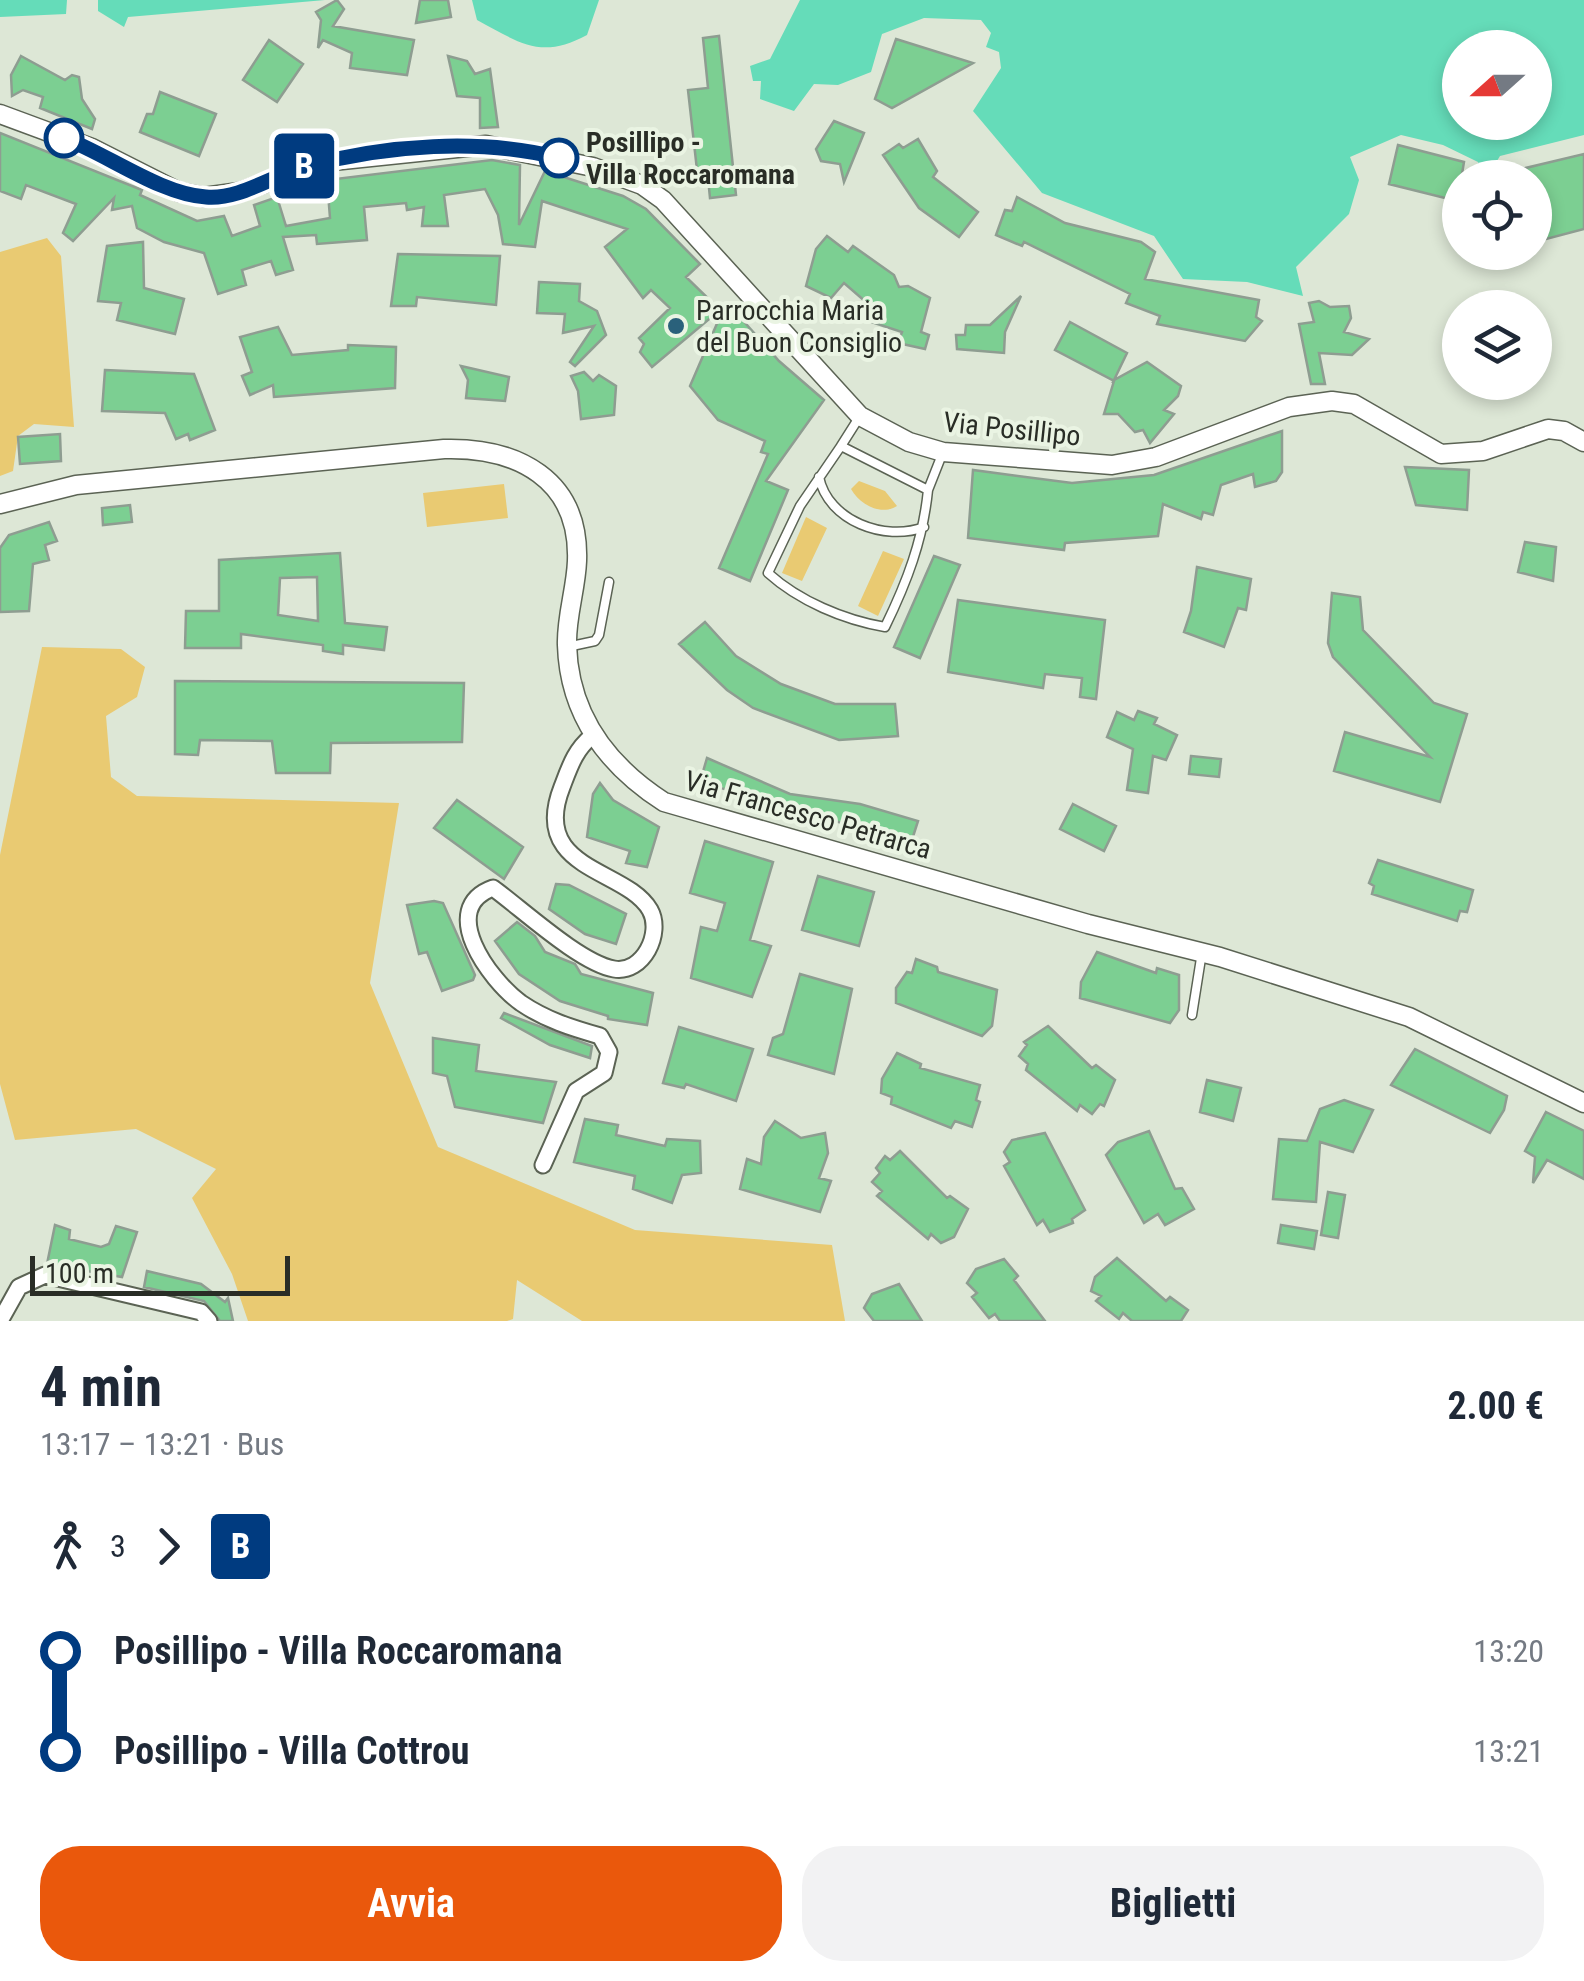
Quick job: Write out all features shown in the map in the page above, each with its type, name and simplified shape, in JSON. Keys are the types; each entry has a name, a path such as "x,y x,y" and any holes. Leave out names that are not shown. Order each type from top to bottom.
{"street":[{"name":"Via Posillipo","path":"0,114 92,148 180,192 204,198 240,192 322,162 486,145 592,166 642,185 663,200 860,416 909,442 943,452 1112,465 1156,456 1289,407 1332,401 1354,404 1441,454 1483,450 1548,430 1564,431 1584,442"},
{"name":"Via Francesco Petrarca","path":"0,504 76,484 213,470 444,449 480,448 506,454 539,473 568,509 577,530 577,566 567,647 581,714 592,736 638,785 690,812 1202,952 1409,1017 1584,1103"},
{"path":"543,1165 576,1091 604,1073 608,1052 600,1036 557,1024 518,1001 488,968 467,926 467,906 478,893 493,888 586,956 614,969 632,968 646,955 654,930 652,914 642,899 570,854 559,835 559,794 577,748 592,736"},
{"path":"0,1320 19,1287 45,1275 201,1312 209,1321"}],"lane":[{"path":"860,416 819,477 768,573 808,601 864,624 885,627 924,527 928,490 943,452"},
{"path":"842,446 928,490"},
{"path":"819,477 829,503 846,516 896,534 924,527"},
{"path":"567,647 594,641 600,635 609,582"},
{"path":"1192,1016 1202,952"}],"shaded area":[{"path":"0,0 67,0 66,14 0,17"},
{"path":"98,0 325,0 128,17 124,27 98,11"},
{"path":"472,0 599,0 587,35 543,47 531,46 477,20"},
{"path":"800,0 1584,0 1584,135 1500,156 1498,160 1474,160 1443,145 1401,135 1350,157 1359,180 1349,214 1296,267 1303,296 1247,282 1183,279 1154,236 1042,193 973,111 1001,68 999,52 986,47 991,33 981,20 924,18 882,34 871,72 838,85 814,84 794,111 760,99 761,81 753,81 750,66 770,59"},
{"path":"47,238 61,256 74,427 34,424 18,436 13,471 0,476 0,252"},
{"path":"859,481 885,491 897,506 884,510 865,504 851,489"},
{"path":"504,484 508,518 427,527 423,493"},
{"path":"806,517 827,528 802,581 782,573"},
{"path":"883,551 904,559 878,616 858,606"},
{"path":"42,647 121,649 145,667 137,697 106,716 111,777 137,796 399,803 370,983 438,1147 635,1230 832,1245 845,1321 582,1321 517,1280 513,1319 507,1321 248,1321 232,1274 192,1198 216,1169 136,1129 15,1140 0,1084 0,855"}],"building":[{"path":"337,0 344,9 333,26 414,40 407,75 350,68 352,53 323,40 318,48 321,20 316,12"},
{"path":"420,0 448,0 451,17 416,23"},
{"path":"719,36 736,195 710,198 708,178 698,179 688,90 708,88 703,38"},
{"path":"896,39 973,63 892,108 875,99"},
{"path":"269,40 303,64 277,102 243,80"},
{"path":"21,56 65,80 72,75 79,77 82,99 95,119 92,129 40,108 43,97 23,90 12,96 11,75"},
{"path":"448,56 467,61 475,74 490,69 498,127 480,128 480,98 457,96"},
{"path":"160,92 216,114 199,156 140,132 147,114 153,114"},
{"path":"834,121 864,133 844,182 840,164 821,161 816,149"},
{"path":"0,133 142,190 140,195 197,221 224,216 232,236 260,226 254,205 277,197 286,226 330,218 327,180 492,160 520,165 519,225 545,171 623,196 646,209 700,264 686,277 720,310 652,367 640,352 644,344 639,338 670,308 651,290 643,298 605,247 627,229 542,201 535,247 503,244 498,215 485,189 444,195 448,226 422,226 424,207 407,210 406,203 364,207 367,240 317,244 316,235 283,237 293,270 276,275 271,261 242,270 246,285 218,294 204,253 164,242 137,228 132,206 112,210 114,198 73,241 63,233 76,204 26,185 21,199 0,191"},
{"path":"918,139 937,171 933,177 978,212 959,237 919,208 883,155 899,144 903,148"},
{"path":"1398,145 1456,160 1442,160 1442,197 1389,184"},
{"path":"1584,154 1584,229 1552,237 1552,162"},
{"path":"1017,197 1065,223 1141,242 1155,252 1145,279 1259,300 1256,317 1262,321 1245,341 1157,324 1160,316 1126,303 1130,294 1024,242 1022,246 996,235 1005,210 1012,211"},
{"path":"827,236 848,252 853,246 894,275 899,287 908,286 930,298 921,332 929,335 925,349 898,343 902,332 871,322 874,309 844,283 831,298 806,286 816,249"},
{"path":"143,242 144,288 184,299 175,334 117,320 121,303 98,301 107,246"},
{"path":"398,254 500,256 496,305 417,297 416,306 391,306"},
{"path":"539,282 580,284 579,301 597,311 606,335 575,366 570,362 594,326 563,333 565,314 537,313"},
{"path":"1021,296 1005,332 1004,353 957,349 956,335 965,335 966,325 990,325"},
{"path":"1319,301 1330,307 1349,306 1351,318 1344,332 1369,339 1352,355 1319,353 1325,384 1311,384 1299,324 1314,322 1309,303"},
{"path":"722,312 731,321 738,315 779,361 824,400 766,481 788,490 750,581 719,568 768,454 761,452 765,441 718,420 690,386"},
{"path":"1070,322 1127,353 1114,380 1147,362 1181,386 1178,396 1164,410 1174,414 1150,443 1143,430 1135,432 1118,414 1104,414 1114,381 1055,350"},
{"path":"278,327 292,355 348,350 348,345 396,347 395,388 274,397 273,385 250,395 242,376 252,372 240,337"},
{"path":"461,366 509,377 505,401 466,398 468,380"},
{"path":"105,370 194,374 215,430 190,440 188,434 176,439 165,413 102,411"},
{"path":"584,372 593,381 599,375 616,386 614,415 581,419 578,391 571,376"},
{"path":"1282,431 1282,472 1276,481 1255,487 1253,474 1221,485 1213,515 1203,512 1201,519 1163,504 1158,536 1065,543 1064,550 968,538 973,470 1072,483 1154,475"},
{"path":"60,434 61,461 20,464 18,437"},
{"path":"1405,467 1469,470 1467,510 1416,505"},
{"path":"130,505 132,522 103,525 102,508"},
{"path":"49,522 57,541 45,545 49,560 33,564 29,611 0,612 0,548 9,535"},
{"path":"1525,542 1556,547 1553,581 1518,572"},
{"path":"340,553 345,623 387,627 384,650 343,645 343,654 323,651 323,645 241,634 241,648 185,648 186,611 219,611 219,560","holes":["317,577 318,621 278,615 280,578"]},
{"path":"934,556 960,565 920,658 894,647"},
{"path":"1197,567 1251,579 1246,610 1238,608 1224,647 1184,632"},
{"path":"1332,593 1360,597 1363,630 1434,703 1467,714 1440,802 1334,771 1345,732 1430,757 1333,657 1328,643"},
{"path":"958,600 1105,620 1096,699 1080,697 1082,678 1045,674 1043,688 948,672"},
{"path":"705,622 736,656 781,684 835,704 895,704 898,736 839,740 753,708 727,690 679,644"},
{"path":"175,681 464,683 462,742 331,743 330,773 276,773 272,741 200,740 198,755 175,754"},
{"path":"1138,711 1157,718 1154,724 1177,735 1166,760 1153,756 1148,793 1127,790 1133,749 1107,737 1117,712 1134,720"},
{"path":"1191,756 1221,759 1219,777 1189,774"},
{"path":"707,758 790,794 860,804 918,821 911,843 700,782"},
{"path":"600,783 613,800 659,827 647,867 626,863 630,851 587,837 593,794"},
{"path":"457,800 523,847 504,879 434,828"},
{"path":"1073,804 1116,826 1104,851 1060,829"},
{"path":"705,841 773,862 750,940 771,946 752,997 691,978 701,927 717,931 725,903 690,893"},
{"path":"1378,860 1473,890 1467,912 1460,911 1457,921 1372,894 1374,886 1369,883"},
{"path":"818,876 874,892 859,946 802,930"},
{"path":"556,884 569,885 626,914 616,944 585,934 549,909"},
{"path":"443,903 475,975 473,980 442,991 427,952 419,954 407,905"},
{"path":"517,922 535,936 545,952 575,964 581,974 653,993 647,1025 608,1019 560,1001 519,974 495,941"},
{"path":"1097,952 1156,973 1157,968 1179,975 1179,1010 1170,1023 1080,998 1081,982"},
{"path":"916,959 937,967 938,972 997,990 992,1026 982,1036 896,1003 896,988 907,972 912,973"},
{"path":"800,974 852,989 834,1074 768,1055 773,1038 783,1034"},
{"path":"504,1013 592,1046 590,1058 550,1045 501,1018"},
{"path":"1048,1026 1092,1068 1096,1065 1115,1080 1104,1106 1100,1104 1092,1114 1080,1105 1077,1111 1026,1070 1028,1064 1019,1056 1027,1045 1024,1042"},
{"path":"679,1027 753,1049 736,1101 686,1084 684,1088 663,1083"},
{"path":"433,1038 479,1045 476,1071 556,1082 543,1123 455,1107 447,1076 433,1073"},
{"path":"1415,1049 1507,1096 1504,1110 1490,1133 1391,1085"},
{"path":"897,1053 921,1064 920,1068 980,1085 976,1100 980,1102 972,1127 955,1121 951,1128 891,1104 892,1097 881,1093 882,1079"},
{"path":"1207,1080 1241,1088 1233,1121 1200,1112"},
{"path":"1344,1100 1373,1110 1353,1152 1320,1142 1316,1202 1273,1199 1279,1139 1307,1141 1320,1109"},
{"path":"1546,1112 1584,1131 1584,1179 1547,1160 1533,1183 1535,1157 1525,1151"},
{"path":"585,1119 618,1125 616,1135 665,1146 667,1139 700,1141 701,1173 682,1175 672,1203 633,1189 635,1176 574,1162"},
{"path":"775,1121 801,1138 825,1133 828,1153 819,1178 831,1181 820,1212 740,1189 747,1159 761,1164 764,1137"},
{"path":"1149,1131 1175,1189 1182,1188 1194,1209 1165,1225 1158,1214 1144,1223 1106,1155 1118,1142"},
{"path":"1045,1133 1085,1210 1072,1219 1073,1223 1050,1232 1043,1220 1037,1225 1004,1166 1010,1162 1004,1152 1012,1140"},
{"path":"900,1151 947,1198 950,1196 968,1209 954,1237 941,1243 931,1234 928,1239 877,1196 882,1191 872,1182 880,1173 876,1168 885,1156 890,1160"},
{"path":"1328,1192 1345,1195 1338,1238 1321,1235"},
{"path":"55,1225 70,1230 69,1239 101,1247 109,1244 116,1226 137,1232 122,1277 47,1264"},
{"path":"1281,1225 1317,1231 1314,1249 1278,1243"},
{"path":"1117,1258 1166,1301 1170,1297 1188,1310 1181,1321 1132,1321 1123,1313 1119,1319 1096,1301 1101,1296 1091,1291 1095,1277"},
{"path":"1004,1259 1018,1276 1014,1280 1045,1321 1000,1321 995,1314 989,1318 972,1297 977,1293 967,1283 976,1269"},
{"path":"147,1271 201,1284 225,1302 228,1298 233,1321 220,1321 204,1301 144,1287"},
{"path":"899,1284 922,1321 874,1321 864,1308 872,1294"}],"bus line":[{"name":"B","path":"64,138 180,192 204,198 240,192 304,166 395,153 486,145 559,158"}],"place":[{"name":"Posillipo - Villa Roccaromana","path":"559,158"},
{"name":"Parrocchia Maria del Buon Consiglio","path":"676,326"}]}
